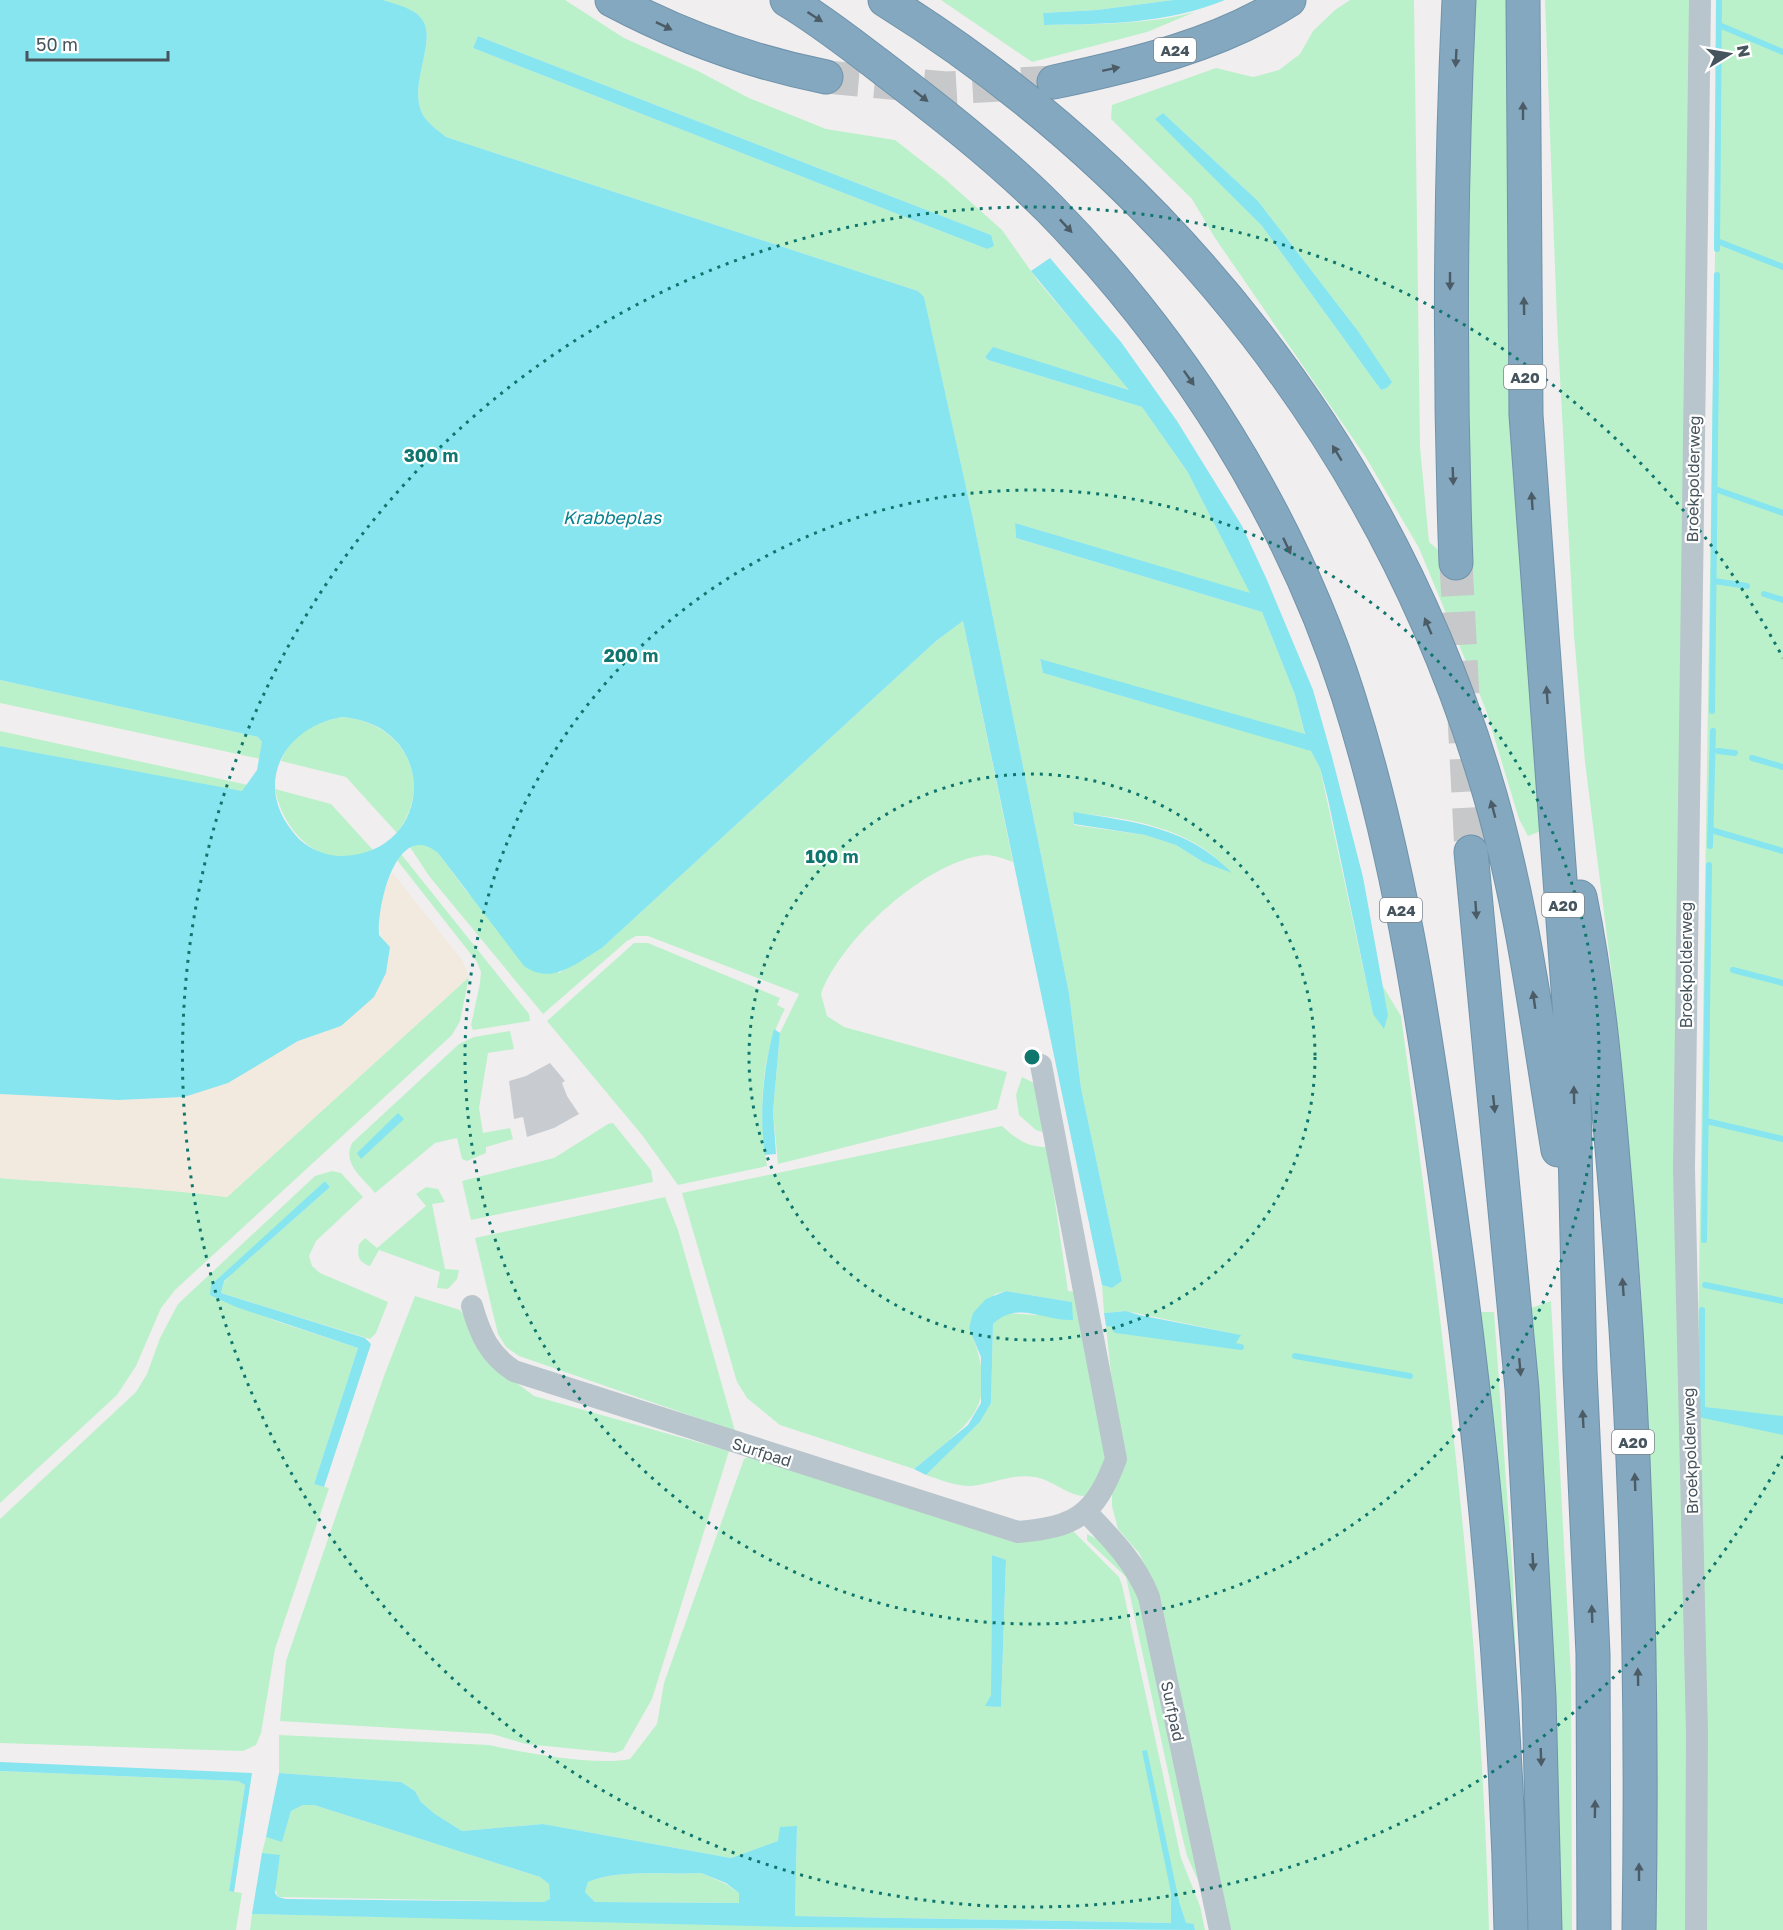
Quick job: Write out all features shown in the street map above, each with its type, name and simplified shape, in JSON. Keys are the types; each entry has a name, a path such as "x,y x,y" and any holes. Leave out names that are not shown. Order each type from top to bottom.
{"highway":[{"path":"612,0 680,34 718,48 781,68 826,77"},
{"name":"A24","path":"788,0 841,34 972,137 1049,208 1119,285 1201,394 1252,479 1298,569 1340,670 1366,756 1390,851 1430,1071 1458,1269 1490,1547 1511,1930"},
{"path":"885,0 981,65 1035,107 1150,210 1270,352 1304,399 1375,518 1409,581 1430,629 1460,702 1485,776 1524,937 1576,1258"},
{"name":"A24","path":"1054,82 1133,65 1218,35 1288,0"},
{"path":"1456,562 1450,278 1451,174 1459,0"},
{"name":"A20","path":"1523,0 1526,415 1574,1057 1576,1258 1593,1654 1594,1930"},
{"name":"A20","path":"1551,754 1593,956 1621,1257 1635,1482 1639,1930"},
{"path":"1471,852 1522,1389 1539,1697 1545,1930"}],"street":[{"name":"Broekpolderweg","path":"1696,1930 1697,1721 1684,1157 1700,0"},
{"name":"Surfpad","path":"472,1306 487,1347 499,1361 514,1371 1018,1533 1046,1530 1073,1522 1086,1512 1106,1486 1116,1459 1041,1065"},
{"name":"Surfpad","path":"1086,1512 1123,1551 1139,1572 1149,1597 1220,1930"}],"green space":[{"path":"383,0 565,0 624,38 698,71 749,98 826,129 895,140 945,179 1002,230 1038,281 1130,390 993,348 985,357 988,360 1142,407 1187,471 1251,594 1015,523 1016,538 1262,612 1295,695 1305,735 1040,660 1043,673 1306,749 1311,751 1320,768 1373,1014 1388,1015 1382,985 1401,1016 1445,1358 1468,1586 1478,1700 1489,1930 1229,1930 1161,1600 1139,1553 1118,1529 1112,1506 1112,1495 1121,1468 1106,1326 1234,1346 1240,1335 1126,1311 1104,1313 1102,1285 1112,1288 1122,1281 1081,1088 1069,993 972,514 924,298 918,291 446,137 427,121 420,106 418,93 427,39 426,27 414,12","holes":["478,36 991,235 987,249 473,48","1073,813 1115,818 1157,827 1197,844 1229,871 1203,862 1176,845 1145,835 1074,825"]},
{"path":"941,0 1173,0 1097,10 1043,13 1044,25 1139,22 1195,12 1147,32 1032,62"},
{"path":"1350,0 1414,0 1420,447 1429,542 1470,576 1466,412 1469,0 1510,0 1546,829 1528,836 1519,819 1486,710 1419,548 1365,456 1215,238 1192,199 1111,119 1112,105 1216,68 1253,77 1279,70 1300,54 1313,31 1335,10","holes":["1163,113 1258,201 1358,331 1391,382 1387,388 1381,390 1262,226 1156,119"]},
{"path":"1545,0 1692,0 1687,1930 1655,1930 1645,1383 1641,1287 1614,992 1585,762 1574,635 1557,322"},
{"path":"1719,0 1783,0 1783,1930 1705,1930 1698,1417 1713,1408 1697,1406"},
{"path":"963,621 1013,862 986,855 963,860 938,871 913,887 888,906 846,950 821,994 827,1016 844,1027 1007,1072 997,1109 778,1164 773,1111 780,1033 799,994 648,936 636,936 627,941 543,1014 429,876 410,847 419,844 431,847 467,892 559,973 602,948 936,641"},
{"path":"0,680 258,737 262,742 261,759 0,703"},
{"path":"342,717 363,721 382,730 396,742 407,757 413,775 413,794 408,813 397,833 346,777 281,761 291,743 305,731 322,722"},
{"path":"0,731 248,785 243,791 226,789 0,746"},
{"path":"275,789 331,804 373,850 355,856 338,857 309,846 287,821"},
{"path":"401,854 529,1014 530,1021 473,1030 471,1025 481,972 477,962 397,860"},
{"path":"634,943 648,943 780,998 777,1005 785,1009 770,1046 763,1085 764,1146 767,1166 678,1185 642,1135 547,1021"},
{"path":"469,977 460,1021 452,1035 175,1290 161,1308 136,1366 117,1395 0,1503 0,1178 142,1188 227,1197"},
{"path":"510,1031 514,1049 488,1053 479,1108 483,1133 510,1128 513,1139 486,1147 486,1153 467,1161 462,1159 457,1138 435,1143 375,1193 351,1164 352,1143 459,1044 474,1037"},
{"path":"1022,1077 1036,1084 1045,1133 1036,1130 1019,1115 1016,1095"},
{"path":"613,1123 651,1170 653,1182 471,1220 462,1181 554,1158"},
{"path":"1002,1126 1022,1141 1034,1146 1047,1147 1068,1291 1079,1292 1109,1443 1104,1475 1086,1496 1073,1494 1035,1477 1019,1476 965,1486 926,1475 980,1422 991,1403 993,1324 1005,1313 1038,1315 1072,1302 1006,1291 995,1294 969,1327 978,1354 982,1377 981,1395 976,1410 952,1438 914,1469 780,1425 747,1398 737,1382 682,1193"},
{"path":"332,1171 341,1173 363,1197 316,1241 309,1256 312,1266 320,1273 388,1302 376,1333 370,1339 221,1293 224,1282 211,1295 276,1321 358,1348 314,1484 329,1488 275,1649 261,1733 256,1745 243,1751 0,1743 0,1519 136,1392 147,1374 160,1338 178,1304 315,1176","holes":["325,1181 330,1187 233,1273"]},
{"path":"426,1187 438,1189 445,1202 432,1204 445,1269 459,1270 457,1279 448,1289 437,1288 440,1272 379,1250 370,1266 363,1263 358,1255 359,1244 365,1238 377,1248 426,1206 416,1194"},
{"path":"665,1197 678,1230 735,1431 519,1356 506,1347 498,1334 475,1238"},
{"path":"415,1296 460,1310 510,1378 534,1396 729,1451 652,1699 623,1750 615,1753 526,1744 492,1734 280,1721 286,1661 384,1376"},
{"path":"1551,1301 1571,1676 1572,1930 1557,1930 1531,1308"},
{"path":"1475,1312 1494,1312 1513,1578 1522,1832"},
{"path":"750,1456 1009,1540 1073,1531 1119,1577 1181,1858 1200,1906 1205,1930 1195,1930 1194,1924 1186,1924 1179,1901 1171,1893 1171,1923 795,1916 797,1827 779,1841 731,1858 543,1824 462,1831 435,1814 421,1802 415,1791 401,1782 279,1773 279,1735 489,1745 580,1760 630,1759 657,1724 664,1683 744,1459","holes":["992,1555 1006,1561 1001,1707 986,1705 991,1695"]},
{"path":"1087,1534 1101,1541 1111,1551 1139,1595 1201,1887 1187,1856 1126,1577 1087,1540"},
{"path":"0,1771 238,1781 245,1785 229,1891 242,1893 236,1930 0,1930"},
{"path":"303,1805 314,1805 540,1877 549,1884 550,1900 544,1902 278,1897 274,1885 280,1856 262,1853 266,1837 282,1841 291,1811"},
{"path":"701,1873 726,1884 739,1893 739,1903 595,1902 585,1892 588,1882 614,1875"},
{"path":"252,1914 1039,1930 250,1930"}],"sand":[{"path":"392,872 463,961 469,977 227,1197 142,1188 0,1178 0,1094 118,1100 184,1097 298,1041 341,1026 386,973 390,947 383,940 378,921 381,901"}],"water":[{"name":"Krabbeplas","path":"0,0 383,0 414,12 426,27 427,39 418,93 420,106 427,121 446,137 918,291 924,297 972,514 1069,993 1081,1088 1122,1281 1112,1288 1102,1285 963,621 936,641 602,948 564,970 544,974 534,972 524,966 438,853 423,845 411,847 400,856 392,870 381,905 379,935 390,947 386,973 374,997 341,1026 298,1041 228,1083 184,1097 118,1100 0,1094 0,746 242,791 257,770 262,742 258,737 0,680","holes":["342,717 374,725 397,742 410,764 414,789 409,814 395,835 372,850 341,856 314,849 297,837 281,813 276,795 276,777 281,760 290,745 304,732 322,723"]},
{"path":"1173,0 1225,0 1203,8 1158,18 1114,23 1044,25 1043,13 1097,10"},
{"path":"478,36 991,235 994,246 987,249 473,48"},
{"path":"1163,113 1258,201 1358,331 1392,382 1387,388 1381,390 1262,226 1155,119"},
{"path":"1050,258 1121,342 1177,421 1242,526 1267,580 1313,690 1332,757 1363,877 1388,1015 1384,1029 1373,1014 1328,799 1320,768 1311,751 1043,673 1040,659 1305,734 1295,695 1262,612 1016,538 1015,523 1250,593 1187,471 1142,407 988,360 985,357 993,347 1129,390 1031,271"},
{"path":"1073,812 1138,823 1178,836 1215,857 1232,873 1203,862 1176,845 1145,835 1074,824"},
{"path":"774,1029 780,1033 773,1111 776,1154 765,1155 762,1123 763,1091"},
{"path":"398,1113 404,1119 361,1159 357,1153"},
{"path":"325,1181 330,1187 224,1281 221,1293 365,1338 371,1344 324,1487 314,1484 358,1348 236,1307 210,1295 211,1285"},
{"path":"1006,1291 1072,1302 1073,1320 1021,1312 1002,1317 993,1324 991,1403 980,1422 926,1475 914,1469 968,1425 981,1403 981,1357 969,1328 973,1313 986,1299"},
{"path":"1126,1311 1241,1335 1234,1346 1106,1326 1104,1313"},
{"path":"1697,1406 1783,1416 1783,1435 1698,1417"},
{"path":"992,1555 1006,1560 1001,1707 985,1706 991,1695"},
{"path":"1147,1750 1179,1901 1186,1923 1194,1924 1195,1930 796,1927 252,1914 262,1853 280,1855 275,1893 278,1897 286,1899 544,1902 550,1899 549,1884 540,1877 314,1805 303,1805 291,1811 282,1842 266,1837 279,1773 401,1782 415,1791 421,1802 435,1814 462,1831 543,1824 731,1858 778,1841 780,1827 797,1826 795,1916 1171,1923 1171,1893 1142,1751","holes":["701,1873 726,1883 739,1893 739,1903 595,1902 585,1892 588,1882 613,1875 628,1874"]},
{"path":"0,1762 252,1773 234,1892 229,1891 245,1785 238,1781 0,1771"}],"building":[{"path":"550,1063 565,1081 562,1083 567,1096 579,1114 554,1128 527,1137 523,1117 514,1119 509,1081 526,1076"}],"waterway":[{"path":"1717,249 1719,0"},
{"path":"1719,25 1783,52"},
{"path":"1717,241 1783,267"},
{"path":"1712,711 1717,275"},
{"path":"1715,489 1783,513"},
{"path":"1714,581 1747,586"},
{"path":"1764,594 1783,600"},
{"path":"1710,846 1713,731"},
{"path":"1718,751 1735,753"},
{"path":"1752,758 1783,767"},
{"path":"1711,830 1783,851"},
{"path":"1704,1240 1709,865"},
{"path":"1733,970 1783,983"},
{"path":"1706,1121 1783,1139"},
{"path":"1705,1285 1783,1301"},
{"path":"1702,1310 1702,1407"},
{"path":"1116,1330 1241,1347"},
{"path":"1295,1356 1410,1376"}],"tunnel":[{"path":"826,77 946,88 1054,82"},
{"path":"1456,563 1471,852"}]}
